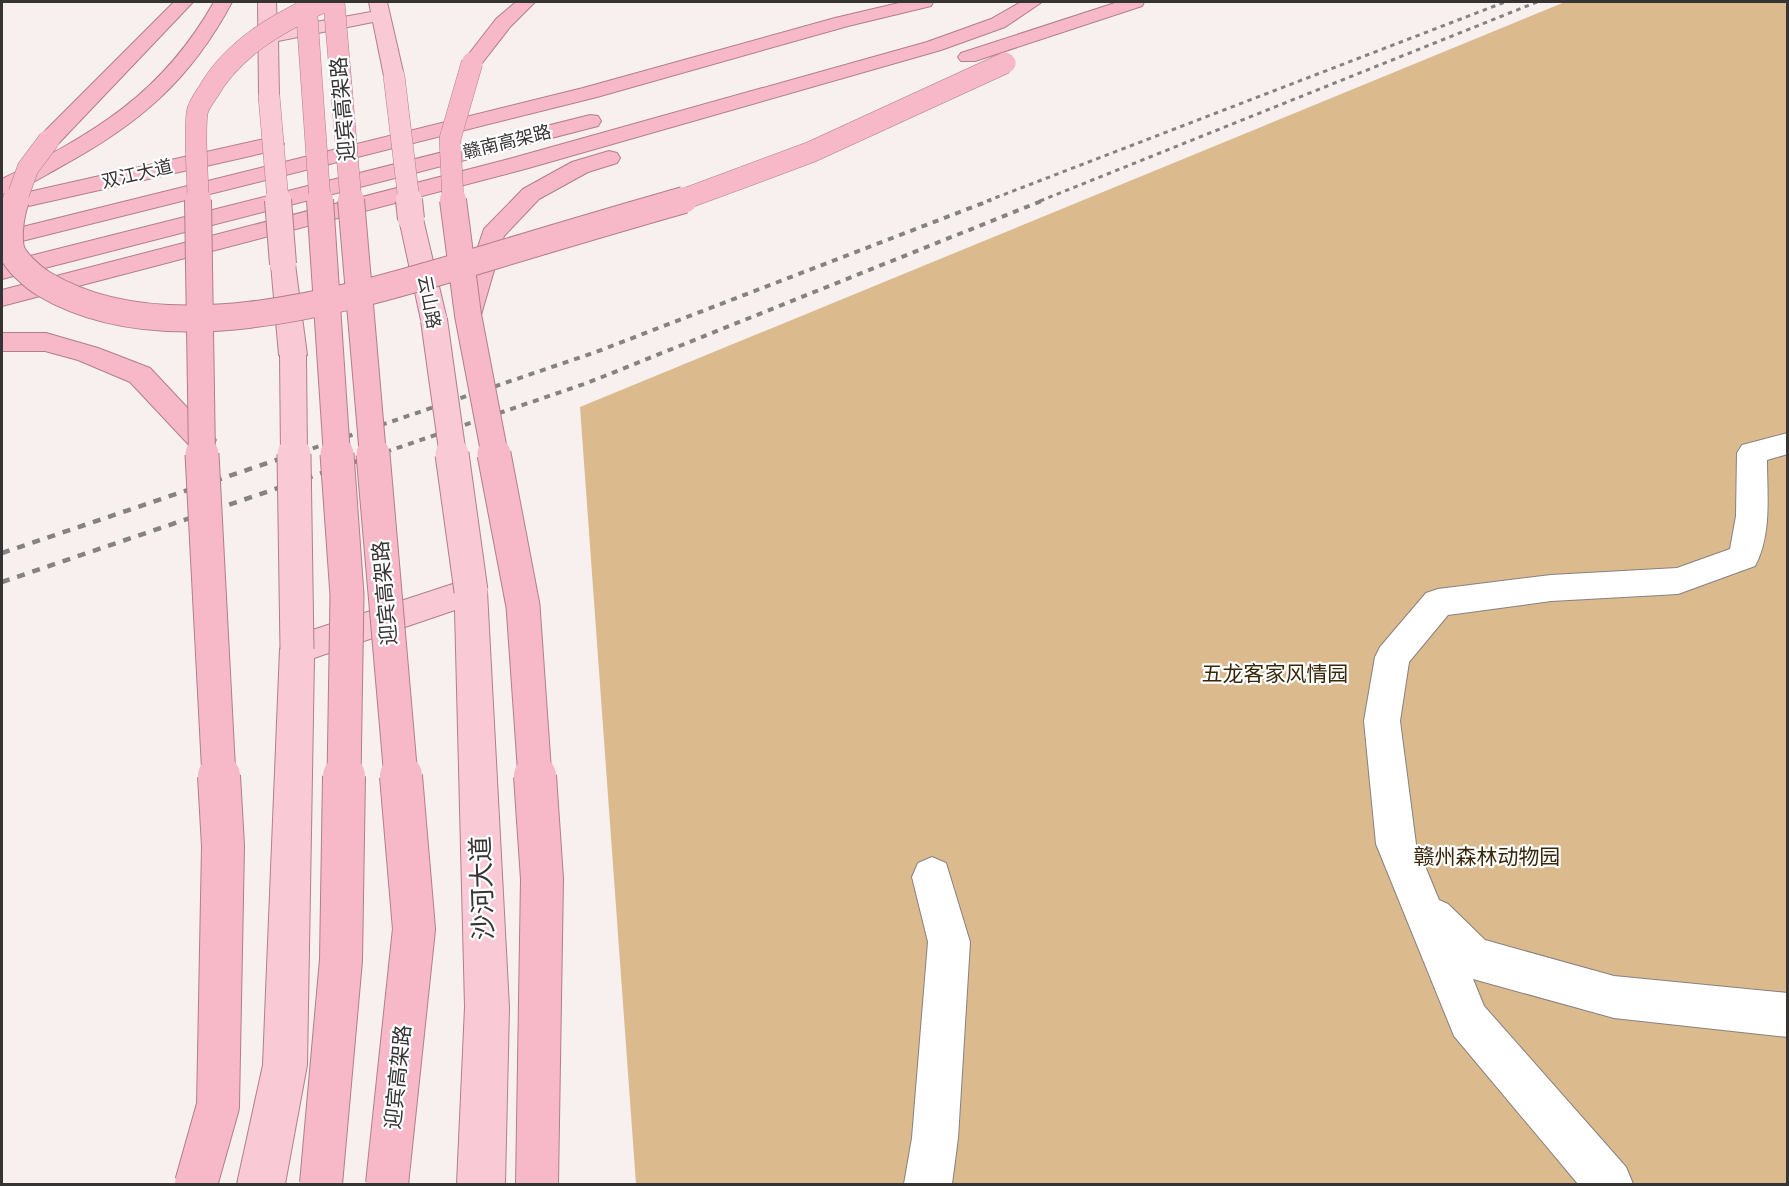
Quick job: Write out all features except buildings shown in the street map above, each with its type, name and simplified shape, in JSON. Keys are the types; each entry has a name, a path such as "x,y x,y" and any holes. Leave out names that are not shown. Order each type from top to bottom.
{"highway":[{"path":"184,2 49,140 28,168 12,211 11,250 33,277 67,298 122,313 166,318 222,317 308,306 385,288 693,198 811,152 1005,63 1155,2"},
{"path":"2,187 59,161 114,127 153,96 189,57 223,2"},
{"name":"迎宾高架路","path":"306,2 346,595 341,960 321,1185"},
{"path":"196,1185 218,1106 223,846 201,440 197,110 219,74 249,44 289,18 323,2"},
{"name":"迎宾高架路","path":"334,2 414,929 387,1185"},
{"path":"526,2 503,23 472,63 450,139 453,208 468,315 523,606 542,879 537,1185"},
{"path":"842,22 871,2"},
{"name":"赣南高架路","path":"2,239 590,93 842,22 924,2"},
{"path":"963,14 1009,2"},
{"path":"2,298 517,164 934,46 998,23 1033,2"},
{"path":"468,315 494,234 531,194 580,167 957,60 1135,2"},
{"name":"赣南高架路","path":"2,271 613,115"},
{"name":"双江大道","path":"2,206 273,144"},
{"path":"2,342 46,342 88,354 140,375 201,440"}],"main road":[{"path":"261,1185 285,1065 297,649 293,355 269,96 267,2"},
{"path":"268,38 380,8"},
{"name":"云山路","path":"380,8 394,76 411,219 434,320 471,591"},
{"path":"297,649 471,591"},
{"name":"沙河大道","path":"471,591 487,1007 481,1185"}],"street":[{"path":"1609,1185 1469,1021 1396,844 1382,721 1392,657 1438,603 1551,588 1678,581 1744,557 1752,516 1752,453 1788,443"},
{"path":"928,1185 935,1138 949,942 932,877"},
{"path":"1421,904 1473,958 1614,997 1788,1015"}],"green space":[{"name":"五龙客家风情园","path":"1565,2 1787,2 1787,1184 636,1184 580,407"}],"railway":[{"path":"987,201 1505,2"},
{"path":"1040,201 1537,2"},
{"path":"290,456 596,352 991,200"},
{"path":"374,456 587,383 1044,200"},
{"path":"2,553 294,454"},
{"path":"2,582 378,454"}],"park label":[{"name":"赣州森林动物园","path":"1487,857"}]}
